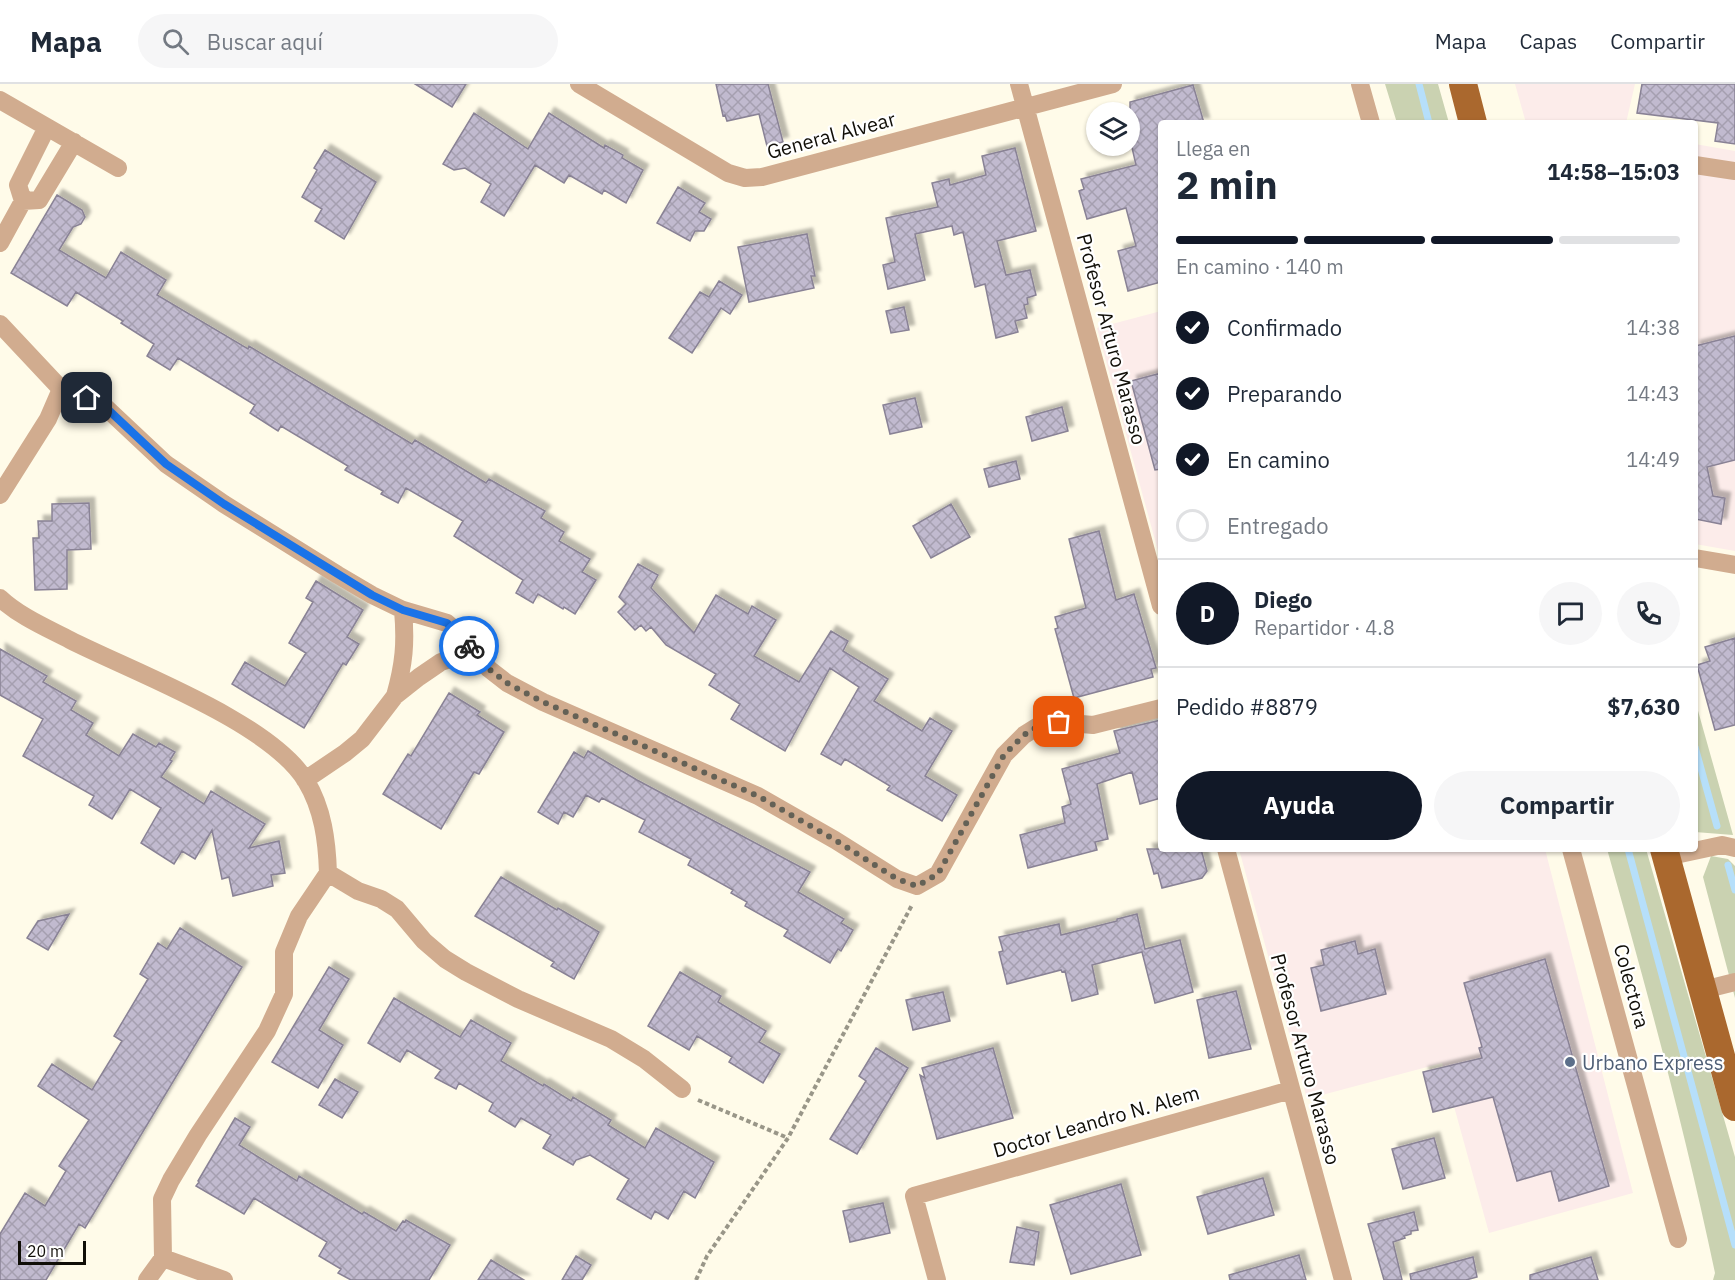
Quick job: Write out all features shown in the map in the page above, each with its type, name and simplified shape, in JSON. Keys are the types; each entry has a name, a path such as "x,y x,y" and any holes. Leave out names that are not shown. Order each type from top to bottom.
{"main road":[{"path":"1462,84 1472,120"},
{"path":"1665,853 1735,1107"}],"street":[{"name":"General Alvear","path":"579,84 728,173 746,178 762,177 1113,84"},
{"name":"Profesor Arturo Marasso","path":"1019,84 1158,595"},
{"path":"1360,84 1370,120"},
{"path":"0,100 118,168"},
{"path":"0,243 23,201 18,185 47,128"},
{"path":"23,201 39,200 74,142"},
{"path":"1698,165 1735,171"},
{"path":"0,324 61,389 74,398 87,398 101,403 166,464 224,504 338,575 403,610 447,623 462,636 489,669 507,683 543,702 758,796 897,879 917,886 938,874 1004,755 1024,735 1040,725 1059,722 1093,725 1157,709"},
{"path":"0,495 48,419 61,389"},
{"path":"1698,559 1735,565"},
{"path":"0,598 47,628 201,702 284,755 305,780 325,830 328,873 299,916 284,952 284,994 267,1031 171,1180 162,1199 163,1258 147,1280"},
{"path":"395,696 404,666 406,639 403,610"},
{"path":"305,780 345,753 362,738 395,696 441,662 474,651"},
{"path":"1698,848 1722,845 1735,848"},
{"name":"Profesor Arturo Marasso","path":"1227,852 1342,1280"},
{"name":"Colectora","path":"1572,852 1678,1239"},
{"path":"328,873 358,891 381,899 397,909 424,941 445,959 466,972 518,999 610,1039 644,1059 682,1089"},
{"path":"1703,990 1735,982"},
{"name":"Doctor Leandro N. Alem","path":"937,1280 914,1196 1291,1090"},
{"path":"163,1258 224,1280"}],"path":[{"path":"696,1280 707,1256 788,1138 917,897 917,886"},
{"path":"682,1089 699,1101 788,1138"}],"shaded area":[{"path":"1515,84 1635,84 1627,120 1525,120"},
{"path":"1698,145 1735,151 1735,551 1698,545"},
{"path":"1158,312 1158,551 1097,328"},
{"path":"1240,852 1546,852 1633,1193 1489,1233 1442,1063 1307,1099"}],"green space":[{"path":"1385,84 1438,84 1448,120 1396,120"},
{"path":"1698,711 1733,835 1698,832"},
{"path":"1608,852 1647,852 1735,1157 1735,1280 1713,1280 1715,1273 1703,1220 1651,1007"},
{"path":"1711,856 1728,859 1735,866 1735,998 1703,877"}],"building":[{"path":"415,84 466,84 452,107"},
{"path":"716,84 768,84 783,142 767,146 759,114 727,121 725,115 723,116"},
{"path":"1642,84 1735,84 1735,144 1715,141 1718,123 1637,113"},
{"path":"1193,85 1203,120 1158,120 1158,283 1128,291 1118,251 1136,246 1126,208 1087,219 1079,191 1084,189 1081,179 1136,165 1134,156 1140,156 1140,102 1130,102"},
{"path":"474,113 528,149 549,113 604,148 605,145 623,155 622,158 643,170 626,203 604,190 602,194 569,175 564,183 535,165 504,216 481,202 491,184 465,168 454,170 443,164"},
{"path":"1015,148 1036,231 997,241 1006,275 1030,270 1036,295 1027,298 1028,304 1024,305 1027,318 1015,321 1018,332 996,338 985,284 975,287 963,232 954,235 952,226 915,234 925,280 888,289 883,265 895,262 886,218 938,207 932,183 949,179 950,185 986,175 982,156"},
{"path":"325,150 376,182 344,239 315,221 322,209 302,197 317,170 314,168"},
{"path":"678,187 705,203 699,212 711,219 704,231 695,231 690,241 657,223"},
{"path":"57,195 82,210 85,217 81,224 73,227 59,250 106,278 121,252 166,280 157,295 248,349 249,346 412,444 415,440 486,483 489,479 545,511 541,518 564,532 559,541 590,559 582,572 596,580 575,614 538,594 533,603 516,593 523,580 454,536 463,521 406,488 398,503 381,494 383,491 345,470 348,466 281,426 278,431 250,413 255,405 178,358 170,370 147,356 154,344 121,323 123,321 76,292 67,306 11,273"},
{"path":"807,234 815,276 811,276 814,288 749,302 738,247"},
{"path":"719,281 742,295 730,314 721,308 692,353 669,338 700,292 709,297"},
{"path":"904,307 909,330 891,333 886,311"},
{"path":"1735,336 1735,460 1707,467 1713,496 1725,498 1721,524 1698,520 1698,345"},
{"path":"1158,374 1158,470 1155,470 1131,381"},
{"path":"915,398 922,427 890,434 883,405"},
{"path":"1062,407 1068,431 1032,441 1026,417"},
{"path":"1016,461 1020,479 989,487 984,469"},
{"path":"89,503 91,549 67,550 67,589 35,590 33,538 39,538 38,521 52,521 52,504"},
{"path":"951,504 970,537 931,558 913,526"},
{"path":"1099,531 1116,600 1134,594 1156,668 1151,669 1153,677 1074,698 1055,629 1058,628 1055,617 1086,608 1069,539"},
{"path":"638,564 658,575 651,588 694,633 716,595 748,614 752,606 776,620 754,656 799,682 831,631 848,641 843,651 888,679 874,701 922,731 930,718 952,731 925,776 957,795 942,821 887,790 890,786 845,759 841,765 821,754 859,687 830,668 785,751 731,719 740,704 709,685 716,674 666,645 651,627 646,631 641,625 635,630 618,612 626,604 619,597"},
{"path":"316,581 363,610 347,637 359,644 346,665 343,663 304,728 232,684 245,662 285,686 306,653 289,643 313,602 306,598"},
{"path":"1735,638 1735,725 1715,730 1698,669 1698,665 1710,661 1705,647"},
{"path":"0,649 47,676 43,682 76,701 71,710 93,723 86,735 119,756 133,734 156,747 159,743 175,752 161,777 204,804 211,791 265,824 249,848 279,841 285,873 271,875 273,886 233,896 229,877 222,879 212,830 195,859 182,851 174,864 141,843 161,808 130,789 112,819 89,805 94,796 23,756 43,719 0,695"},
{"path":"449,693 480,712 477,715 504,732 479,774 474,772 441,829 383,794 408,754 411,756"},
{"path":"1158,721 1158,799 1140,804 1132,772 1097,784 1108,839 1095,842 1097,850 1028,868 1020,835 1065,823 1062,807 1071,804 1062,769 1120,753 1114,731"},
{"path":"588,751 637,780 810,872 798,892 844,919 841,923 853,930 841,951 838,949 830,963 784,936 788,930 745,906 747,902 731,893 733,890 688,865 691,859 639,832 645,820 602,798 599,802 586,795 573,817 564,812 558,824 538,812 574,752 584,758"},
{"path":"1147,849 1158,849 1158,852 1202,852 1207,871 1202,878 1162,888 1158,873 1154,874"},
{"path":"501,877 599,932 574,979 551,966 554,962 475,916"},
{"path":"69,914 48,950 27,938 38,921"},
{"path":"1137,914 1145,949 1180,940 1193,992 1155,1003 1142,952 1092,965 1098,994 1072,1001 1065,971 1061,970 1007,984 999,952 1003,951 999,937 1059,924 1061,935"},
{"path":"180,928 242,967 85,1228 79,1224 46,1280 0,1280 0,1234 25,1193 45,1206 66,1171 59,1166 89,1120 38,1086 52,1064 92,1090 122,1041 114,1036 148,979 140,974 158,943 167,949"},
{"path":"1355,941 1358,954 1375,949 1386,994 1321,1011 1311,968 1324,965 1321,950"},
{"path":"1545,959 1609,1186 1559,1201 1551,1171 1517,1181 1493,1097 1433,1112 1423,1072 1482,1058 1479,1048 1482,1047 1464,983"},
{"path":"329,967 349,979 319,1030 343,1045 318,1088 272,1062"},
{"path":"680,972 721,996 718,1002 766,1031 759,1042 780,1054 763,1083 729,1062 732,1057 697,1036 689,1050 648,1026"},
{"path":"1236,991 1251,1049 1209,1058 1197,1000"},
{"path":"943,992 950,1021 913,1030 906,1000"},
{"path":"394,998 460,1037 471,1020 511,1043 501,1061 571,1101 573,1097 611,1120 608,1125 645,1148 656,1128 714,1162 695,1198 684,1191 668,1219 655,1211 651,1219 617,1199 629,1179 590,1155 576,1160 573,1165 543,1148 551,1135 521,1118 515,1127 489,1111 493,1103 459,1083 456,1089 435,1078 441,1070 407,1050 400,1062 368,1043"},
{"path":"876,1048 908,1068 857,1154 830,1139 866,1081 859,1076"},
{"path":"993,1048 1013,1118 937,1139 920,1075 925,1078 922,1068"},
{"path":"335,1079 358,1092 342,1118 319,1105"},
{"path":"235,1118 250,1127 239,1145 297,1181 299,1176 362,1214 364,1212 396,1231 406,1220 450,1245 429,1280 351,1280 338,1273 341,1269 319,1256 327,1242 254,1198 244,1214 196,1186"},
{"path":"1434,1138 1445,1178 1403,1189 1392,1149"},
{"path":"1263,1178 1274,1215 1208,1234 1197,1197"},
{"path":"1121,1184 1141,1255 1071,1274 1050,1205"},
{"path":"883,1203 890,1233 850,1242 843,1211"},
{"path":"1414,1212 1418,1230 1411,1231 1411,1234 1404,1236 1405,1238 1393,1242 1402,1280 1384,1280 1368,1224"},
{"path":"1017,1227 1039,1232 1034,1265 1010,1262"},
{"path":"1299,1255 1306,1280 1230,1280 1229,1275"},
{"path":"576,1256 591,1265 582,1280 562,1280"},
{"path":"1473,1257 1477,1277 1466,1280 1411,1280 1410,1274"},
{"path":"1591,1257 1598,1280 1530,1280 1530,1275"},
{"path":"491,1260 524,1280 478,1280"}],"waterway":[{"path":"1419,84 1428,120"},
{"path":"1698,758 1717,826"},
{"path":"1629,852 1735,1245"},
{"path":"1728,865 1735,890"}],"way so far":[{"path":"469,646 489,669 507,683 543,702 732,783 835,840 897,879 917,886 938,874 1004,755 1024,735 1040,725 1059,722"}],"place":[{"name":"Urbano Express","path":"1570,1062"}],"route":[{"path":"87,398 101,403 166,464 224,504 372,595 403,610 447,623 462,636 469,646"}]}
